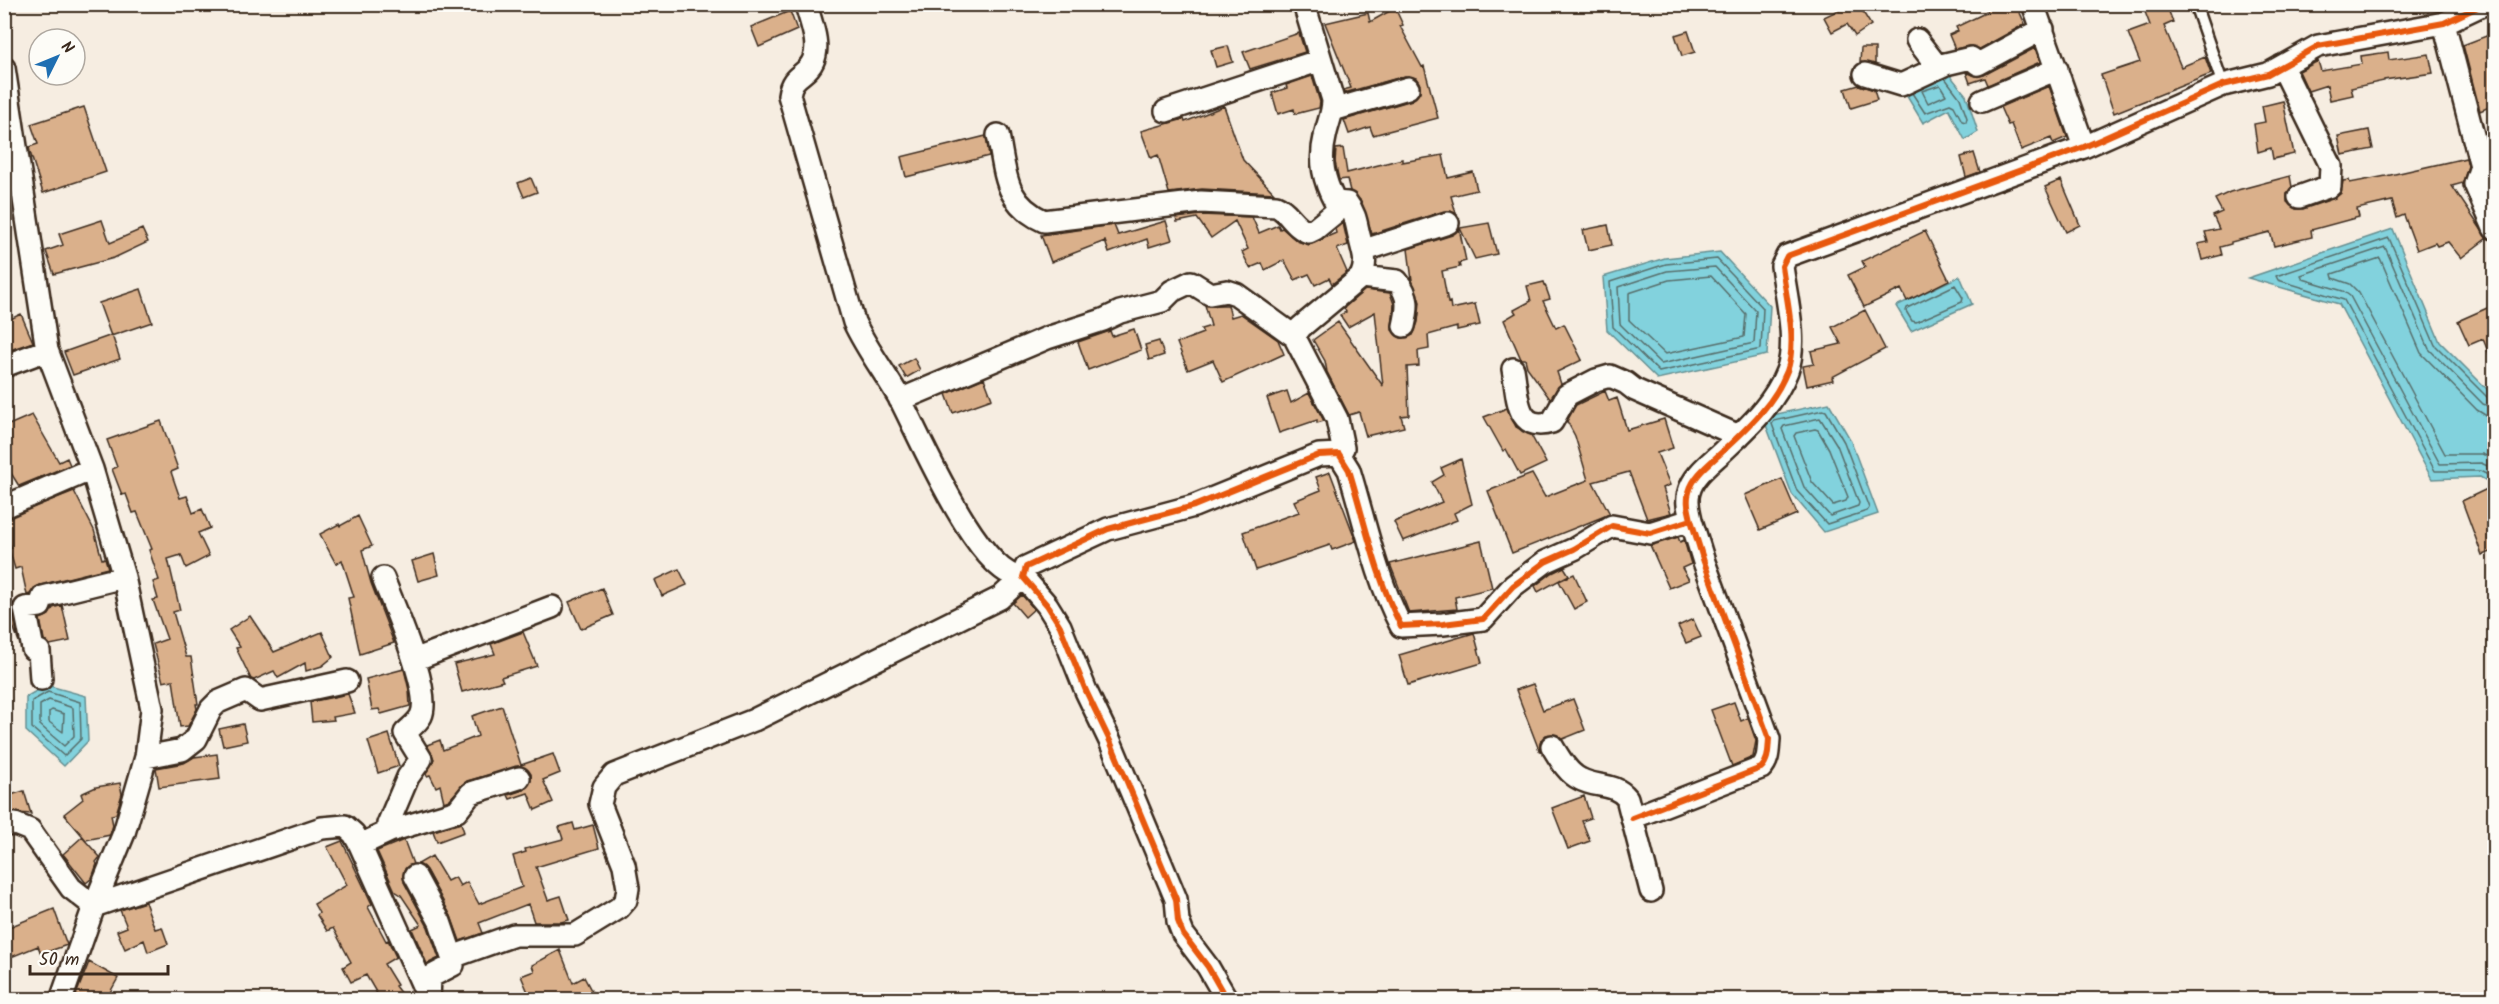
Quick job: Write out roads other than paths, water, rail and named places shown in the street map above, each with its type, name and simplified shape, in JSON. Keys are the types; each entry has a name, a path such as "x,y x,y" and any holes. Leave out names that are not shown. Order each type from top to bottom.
{"street":[{"path":"806,4 816,43 813,62 794,79 790,86 792,106 854,322 862,340 900,400 942,484 966,524 1002,570 1015,577 1023,577 1047,605 1060,626 1086,692 1110,741 1176,899 1178,921 1183,934 1209,967 1227,999"},
{"path":"1294,336 1301,327 1361,277 1365,250 1359,237 1355,214 1347,203 1335,202 1329,191 1322,164 1333,100 1304,4"},
{"path":"2033,4 2084,147"},
{"path":"1632,818 1761,768 1768,756 1769,739 1704,562 1687,503 1689,490 1700,473 1758,418 1776,394 1788,370 1792,344 1782,266 1786,256 2084,147 2223,85 2268,74 2318,46 2444,23 2484,4"},
{"path":"2444,23 2481,166 2475,184 2494,228"},
{"path":"1917,40 1937,66 1971,58 1978,64 2043,29"},
{"path":"1166,111 1321,60"},
{"path":"1865,74 1901,85 1944,65"},
{"path":"2282,66 2331,166 2330,186 2299,197"},
{"path":"4,68 47,350 92,469 124,577 152,709 146,757 124,833 94,906 61,999"},
{"path":"1982,101 2056,69"},
{"path":"1333,110 1408,88"},
{"path":"998,135 1010,193 1028,214 1044,221 1201,202 1276,206 1281,208 1298,226 1309,232 1347,203"},
{"path":"1365,250 1448,223"},
{"path":"1361,277 1398,281 1407,296 1408,305 1404,326"},
{"path":"900,400 1047,338 1162,300 1172,291 1191,282 1210,294 1227,291 1236,294 1294,336 1337,419 1343,448 1339,454"},
{"path":"4,366 47,350"},
{"path":"1513,369 1520,409 1524,419 1532,424 1552,422 1567,395 1596,380 1610,376 1635,390 1739,436"},
{"path":"1339,454 1349,470 1385,590 1401,626 1483,619 1513,586 1545,562 1574,549 1612,526 1650,533 1691,519"},
{"path":"452,957 514,935 575,935 619,908 626,900 628,888 624,865 600,804 604,788 614,775 754,720 1000,598 1023,577 1026,567 1108,529 1194,506 1319,455 1339,454"},
{"path":"4,507 92,469"},
{"path":"41,679 39,651 33,649 25,609 40,606 43,597 124,577"},
{"path":"383,578 414,660 424,696 422,715 405,733 421,759 408,777 388,824 390,831"},
{"path":"414,660 552,607"},
{"path":"146,757 182,750 196,739 211,710 218,702 246,690 260,700 347,681"},
{"path":"1552,746 1577,778 1591,784 1621,790 1627,798 1651,891"},
{"path":"360,845 390,831 457,811 471,793 519,778"},
{"path":"4,825 15,824 30,830 71,888 94,906"},
{"path":"94,906 322,828 345,826 354,834 360,845 429,999"},
{"path":"415,876 440,922 453,965 430,977 429,999"}],"lane":[{"path":"2195,4 2223,85"}],"water":[{"path":"1945,69 1966,95 1978,132 1965,140 1949,109 1923,123 1902,88"},
{"path":"2393,229 2440,342 2494,396 2494,485 2480,477 2432,479 2339,304 2248,278"},
{"path":"1720,252 1770,306 1767,355 1657,379 1607,330 1603,277 1665,258"},
{"path":"1960,276 1972,304 1911,331 1896,306"},
{"path":"1829,403 1850,439 1878,514 1824,532 1792,494 1763,417"},
{"path":"46,685 86,696 88,741 64,766 26,731 26,697"}]}
